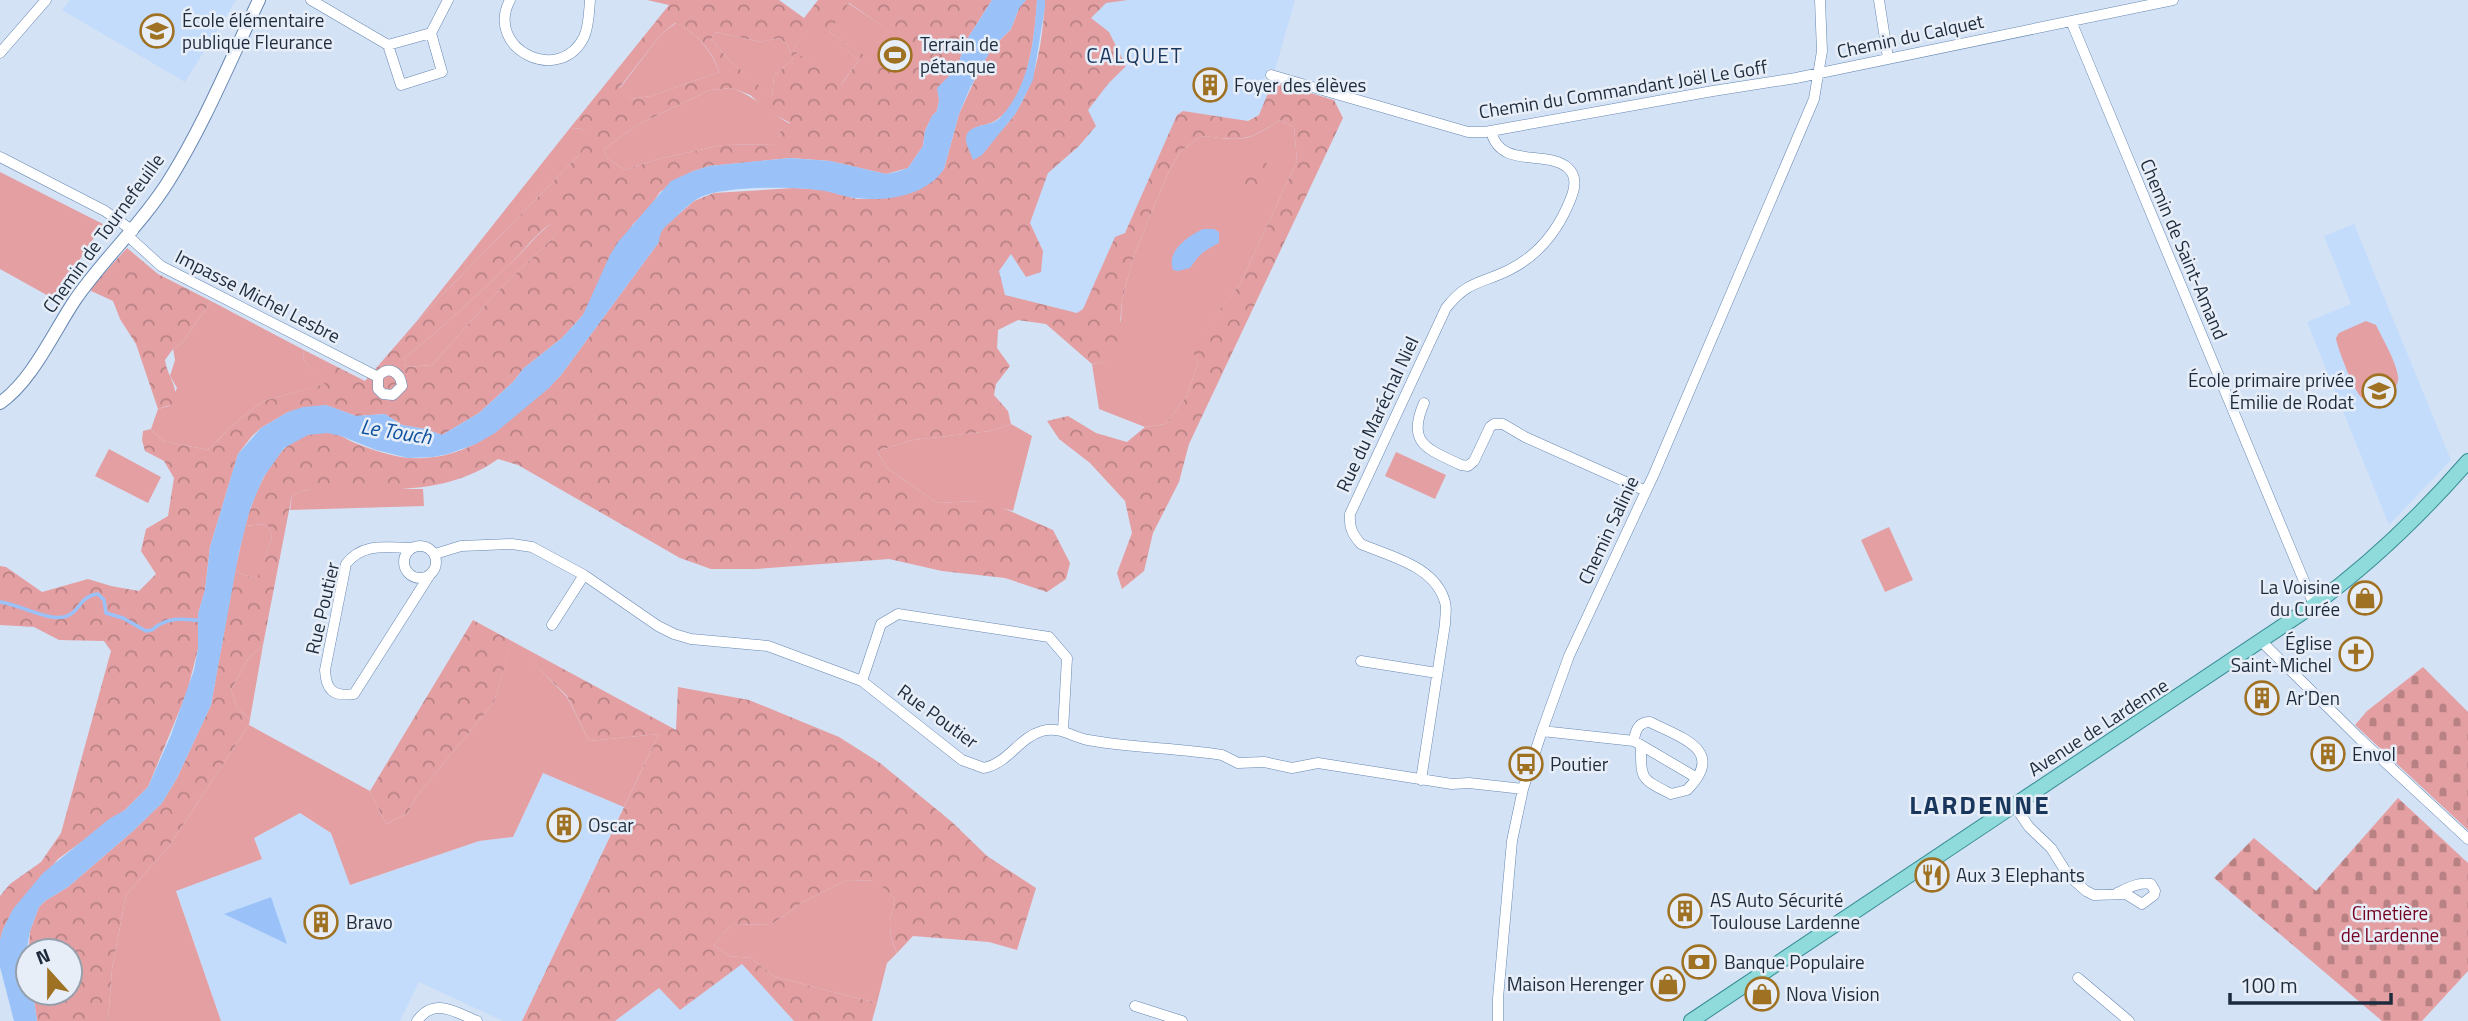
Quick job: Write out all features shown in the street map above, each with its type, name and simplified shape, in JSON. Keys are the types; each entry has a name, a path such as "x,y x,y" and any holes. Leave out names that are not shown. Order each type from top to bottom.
{"main road":[{"name":"Avenue de Lardenne","path":"1691,1021 2262,642 2345,583 2400,533 2468,461"}],"street":[{"path":"0,53 46,0"},
{"name":"Chemin de Tournefeuille","path":"0,403 19,386 83,289 161,193 181,160 259,0"},
{"path":"311,0 388,45 401,85 442,72 431,33 448,0"},
{"path":"510,0 505,25 513,43 531,58 552,60 572,51 584,37 590,0"},
{"name":"Chemin Salinie","path":"1498,1021 1508,872 1523,789 1569,656 1646,491 1814,99 1823,33 1820,0"},
{"path":"1879,0 1888,58"},
{"name":"Chemin du Calquet","path":"1819,73 2173,0"},
{"name":"Chemin de Saint-Amand","path":"2071,21 2314,605"},
{"path":"388,45 431,33"},
{"name":"Chemin du Commandant Joël Le Goff","path":"1271,75 1468,132 1491,131 1819,73"},
{"name":"Rue du Maréchal Niel","path":"1421,780 1445,624 1445,603 1436,584 1425,572 1361,544 1354,537 1349,523 1350,514 1446,307 1474,282 1508,271 1536,252 1554,232 1572,195 1574,178 1569,169 1559,163 1499,149 1491,131"},
{"name":"Impasse Michel Lesbre","path":"0,157 105,211 131,233 161,266 377,377"},
{"path":"1424,403 1417,420 1417,432 1424,445 1461,465 1468,466 1474,461 1490,427 1503,424 1525,437 1646,491"},
{"name":"Rue Poutier","path":"435,554 461,546 512,544 532,547 584,575 674,634 691,639 768,646 862,681 962,760 984,768 1005,759 1029,737 1045,730 1063,730"},
{"name":"Rue Poutier","path":"420,546 429,548 435,554 437,562 434,570 354,694 342,696 330,690 326,683 325,670 346,564 362,549 420,546"},
{"path":"412,548 406,554 404,562 407,570 412,576 429,576"},
{"path":"552,625 584,575"},
{"path":"862,681 881,624 898,614 1049,637 1067,659 1063,730 1086,740 1222,755 1238,763 1264,762 1292,768 1318,764 1452,784 1469,783 1523,789"},
{"path":"2262,642 2362,741 2468,839"},
{"path":"1361,661 1437,673"},
{"path":"1650,722 1697,746 1703,764 1697,778 1687,790 1677,794 1671,794 1647,782 1641,772 1635,732 1640,725 1650,722"},
{"path":"1542,731 1638,743 1697,778"},
{"path":"2014,805 2029,827 2046,841 2067,875 2094,895 2117,893"},
{"path":"2078,978 2129,1021"},
{"path":"1135,1006 1182,1021"},
{"path":"417,1021 434,1007 443,1007 477,1021"}],"shaded area":[{"name":"École élémentaire publique Fleurance","path":"70,0 236,0 185,82 62,10"},
{"path":"1055,0 1295,0 1275,70 1268,68 1262,84 1270,88 1259,115 1245,121 1178,115 1125,233 1083,309 1077,313 992,292"},
{"name":"École primaire privée Émilie de Rodat","path":"2354,224 2451,460 2389,525 2307,322 2351,304 2324,236"},
{"path":"543,773 624,807 522,1021 503,1021 419,982 400,1021 221,1021 176,890 262,859 254,838 300,813 331,833 351,885 479,841 513,837"},
{"path":"742,963 794,1021 615,1021 659,988 680,1009"}],"green space":[{"path":"647,0 779,0 804,18 818,0 992,0 966,41 957,68 925,131 923,146 908,168 886,174 830,161 791,158 709,166 691,172 660,192 648,210 633,224 583,315 562,338 524,368 513,382 479,413 442,435 402,425 385,414 356,416 326,405 288,412 252,436 238,454 210,547 205,590 198,614 198,649 187,692 148,787 125,810 58,859 3,929 0,940 0,896 10,884 41,862 61,833 111,651 104,641 59,640 34,627 0,625 0,566 6,567 42,592 88,579 139,591 156,574 141,551 146,529 168,516 174,478 164,461 145,451 143,431 151,429 163,441 208,450 235,423 263,401 325,384 303,359 304,350 365,381 416,322 578,156 588,138 582,129 570,128 669,5","holes":["849,3 898,37 879,65 829,32","675,23 702,43 713,57 719,72 651,96 630,99 620,87 661,34","811,26 859,60 841,85 793,50","716,32 761,42 779,38 787,44 793,59 774,76 772,97 729,60 711,39","732,88 750,95 767,110 790,123 780,132 778,144 722,145 658,159 625,170 607,158 604,149 637,125 710,90","554,222 556,235 498,291 432,365 406,367 404,358 433,335"]},
{"path":"1026,0 1037,0 1034,34 1025,75 1008,109 996,120 980,126 1000,132 1021,103 1029,87 1039,53 1045,0 1128,0 1106,3 1091,18 1109,32 1126,66 1088,110 1096,126 1079,146 1048,173 1030,223 1043,251 1041,272 1026,277 1011,254 999,271 1005,295 1077,313 1083,309 1115,237 1125,233 1177,115 1183,111 1248,121 1259,115 1270,88 1280,84 1334,100 1343,118 1189,444 1179,482 1153,533 1144,571 1122,589 1117,573 1132,533 1125,501 1090,463 1059,439 1047,421 1068,416 1096,433 1127,442 1145,427 1165,424 1187,396 1198,363 1191,346 1240,284 1297,161 1294,127 1280,120 1259,133 1243,138 1201,136 1180,152 1168,173 1134,255 1122,300 1118,349 1104,362 1092,364 1046,324 1018,320 998,330 997,348 1010,366 996,384 994,395 1008,411 1011,424 990,431 913,440 877,451 887,468 937,503 978,501 994,504 1053,530 1070,563 1066,579 1047,592 1005,578 942,571 889,559 756,569 711,569 680,558 518,465 498,459 455,480 431,486 383,490 309,489 292,495 263,645 248,659 231,690 237,708 250,719 249,725 169,846 126,895 112,969 108,1021 37,1021 35,1007 84,1007 84,937 30,937 39,907 68,887 133,831 162,803 177,778 211,705 235,571 252,578 258,576 272,538 269,527 263,524 245,526 250,510 265,476 287,446 301,437 317,432 336,434 380,452 415,458 453,453 478,442 502,426 561,375 659,242 659,235 664,227 694,201 714,193 794,188 823,190 857,199 875,199 913,192 933,181 944,169 959,114 982,64 992,48 1011,29 1019,8"},
{"path":"848,3 911,45 891,74 829,32"},
{"path":"676,23 690,31 702,43 713,57 719,72 651,96 630,99 620,88 661,34"},
{"path":"811,25 859,60 840,86 793,50"},
{"path":"716,32 761,42 779,38 787,44 793,59 774,76 772,98 729,60 711,39"},
{"path":"732,88 790,124 780,132 779,144 722,145 658,159 625,170 607,158 604,149 637,125 710,90"},
{"path":"1280,120 1294,127 1297,161 1240,284 1192,346 1198,363 1187,396 1165,424 1145,427 1099,409 1092,364 1104,362 1121,320 1122,300 1134,255 1168,173 1180,152 1201,136 1243,139"},
{"path":"570,128 582,129 589,138 578,156 416,322"},
{"path":"1255,158 1266,162 1270,174 1253,199 1243,194 1240,182"},
{"path":"0,172 103,224 54,299 0,269"},
{"path":"555,221 556,235 498,291 432,365 406,367 404,358 461,310"},
{"path":"127,248 158,274 211,301 183,342 173,349 165,360 175,390 176,403 158,409 136,344 120,319 113,301 89,290"},
{"path":"211,301 304,350 303,359 326,384 263,401 235,423 208,450 163,441 151,429 158,409 169,406 177,388 170,376 175,360 173,349 183,342"},
{"path":"2366,321 2376,325 2392,356 2398,376 2398,382 2391,392 2374,400 2362,398 2359,394 2336,338 2339,333"},
{"path":"1011,424 1032,436 1013,511 978,501 937,503 887,468 877,451 913,440 990,431"},
{"path":"109,449 161,477 148,503 95,476"},
{"path":"1396,452 1446,475 1435,499 1385,476"},
{"path":"309,489 423,489 424,506 290,510 292,495"},
{"path":"263,524 269,527 272,538 258,577 252,578 235,571 245,526"},
{"path":"1889,527 1913,580 1885,592 1861,540"},
{"path":"473,620 676,730 678,687 749,700 839,737 880,763 952,822 987,856 1036,888 1017,950 989,942 913,936 897,953 890,926 895,899 876,881 847,880 803,902 772,924 731,925 714,945 729,956 751,958 775,977 877,1003 872,1021 794,1021 742,964 680,1010 659,988 615,1021 522,1021 659,734 589,741 567,696 512,642 494,702 416,797 408,813 386,824 370,791"},
{"path":"512,641 567,697 589,741 659,734 624,807 543,773 513,837 479,841 350,885 331,833 300,813 254,838 262,859 176,891 221,1021 108,1021 112,969 126,895 169,846 249,725 370,791 386,824 408,813 416,797 494,702"},
{"path":"263,645 250,719 237,708 231,690 248,659"},
{"path":"2423,667 2468,712 2468,830 2355,725 2367,711"},
{"name":"Cimetière de Lardenne","path":"2398,798 2468,863 2468,971 2422,1021 2382,1021 2214,878 2254,838 2316,891"},
{"path":"847,880 877,881 895,899 890,926 897,953 887,963 877,1003 775,977 751,958 729,956 714,945 731,925 772,924 803,902"}],"water":[{"name":"Le Touch","path":"992,0 1026,0 1019,8 1011,29 992,48 970,88 959,114 944,169 927,185 904,195 880,199 852,197 813,189 782,188 748,188 702,197 690,204 664,228 659,242 561,375 495,433 476,444 433,457 408,458 327,433 308,435 284,448 263,478 250,509 239,552 211,705 177,778 162,803 133,831 68,887 39,907 29,937 14,937 14,1007 35,1007 37,1021 14,1021 0,967 0,940 3,929 13,909 43,873 109,819 125,810 148,787 171,735 194,670 198,649 198,614 205,590 210,547 238,454 261,428 288,412 303,407 326,405 356,416 385,414 402,425 442,435 479,413 513,382 524,368 562,338 583,315 618,242 671,181 709,166 790,158 830,161 886,174 908,168 923,146 925,131 937,111 937,88 957,68 966,41"},
{"path":"1037,0 1045,0 1045,7 1033,80 1016,113 982,155 973,160 967,134 973,128 1000,118 1018,92 1024,77 1032,47"},
{"path":"1203,229 1219,232 1219,243 1196,259 1190,268 1173,270 1175,251 1185,240"},
{"path":"271,897 287,944 224,914"}],"waterway":[{"path":"0,602 43,615 60,617 72,614 87,598 98,594 104,600 106,613 123,618 146,631 175,620 202,621"}],"place":[{"name":"École élémentaire publique Fleurance","path":"157,31"},
{"name":"Terrain de pétanque","path":"895,55"},
{"name":"Foyer des élèves","path":"1210,85"},
{"name":"École primaire privée Émilie de Rodat","path":"2379,391"},
{"name":"La Voisine du Curée","path":"2365,598"},
{"name":"Église Saint-Michel","path":"2356,654"},
{"name":"Ar'Den","path":"2262,698"},
{"name":"Envol","path":"2328,754"},
{"name":"Poutier","path":"1526,764"},
{"name":"Oscar","path":"564,825"},
{"name":"Aux 3 Elephants","path":"1932,875"},
{"name":"AS Auto Sécurité Toulouse Lardenne","path":"1685,911"},
{"name":"Bravo","path":"321,922"},
{"name":"Banque Populaire","path":"1699,962"},
{"name":"Maison Herenger","path":"1668,984"},
{"name":"Nova Vision","path":"1762,994"}],"district":[{"name":"CALQUET","path":"1135,56"},
{"name":"LARDENNE","path":"1980,805"}]}
